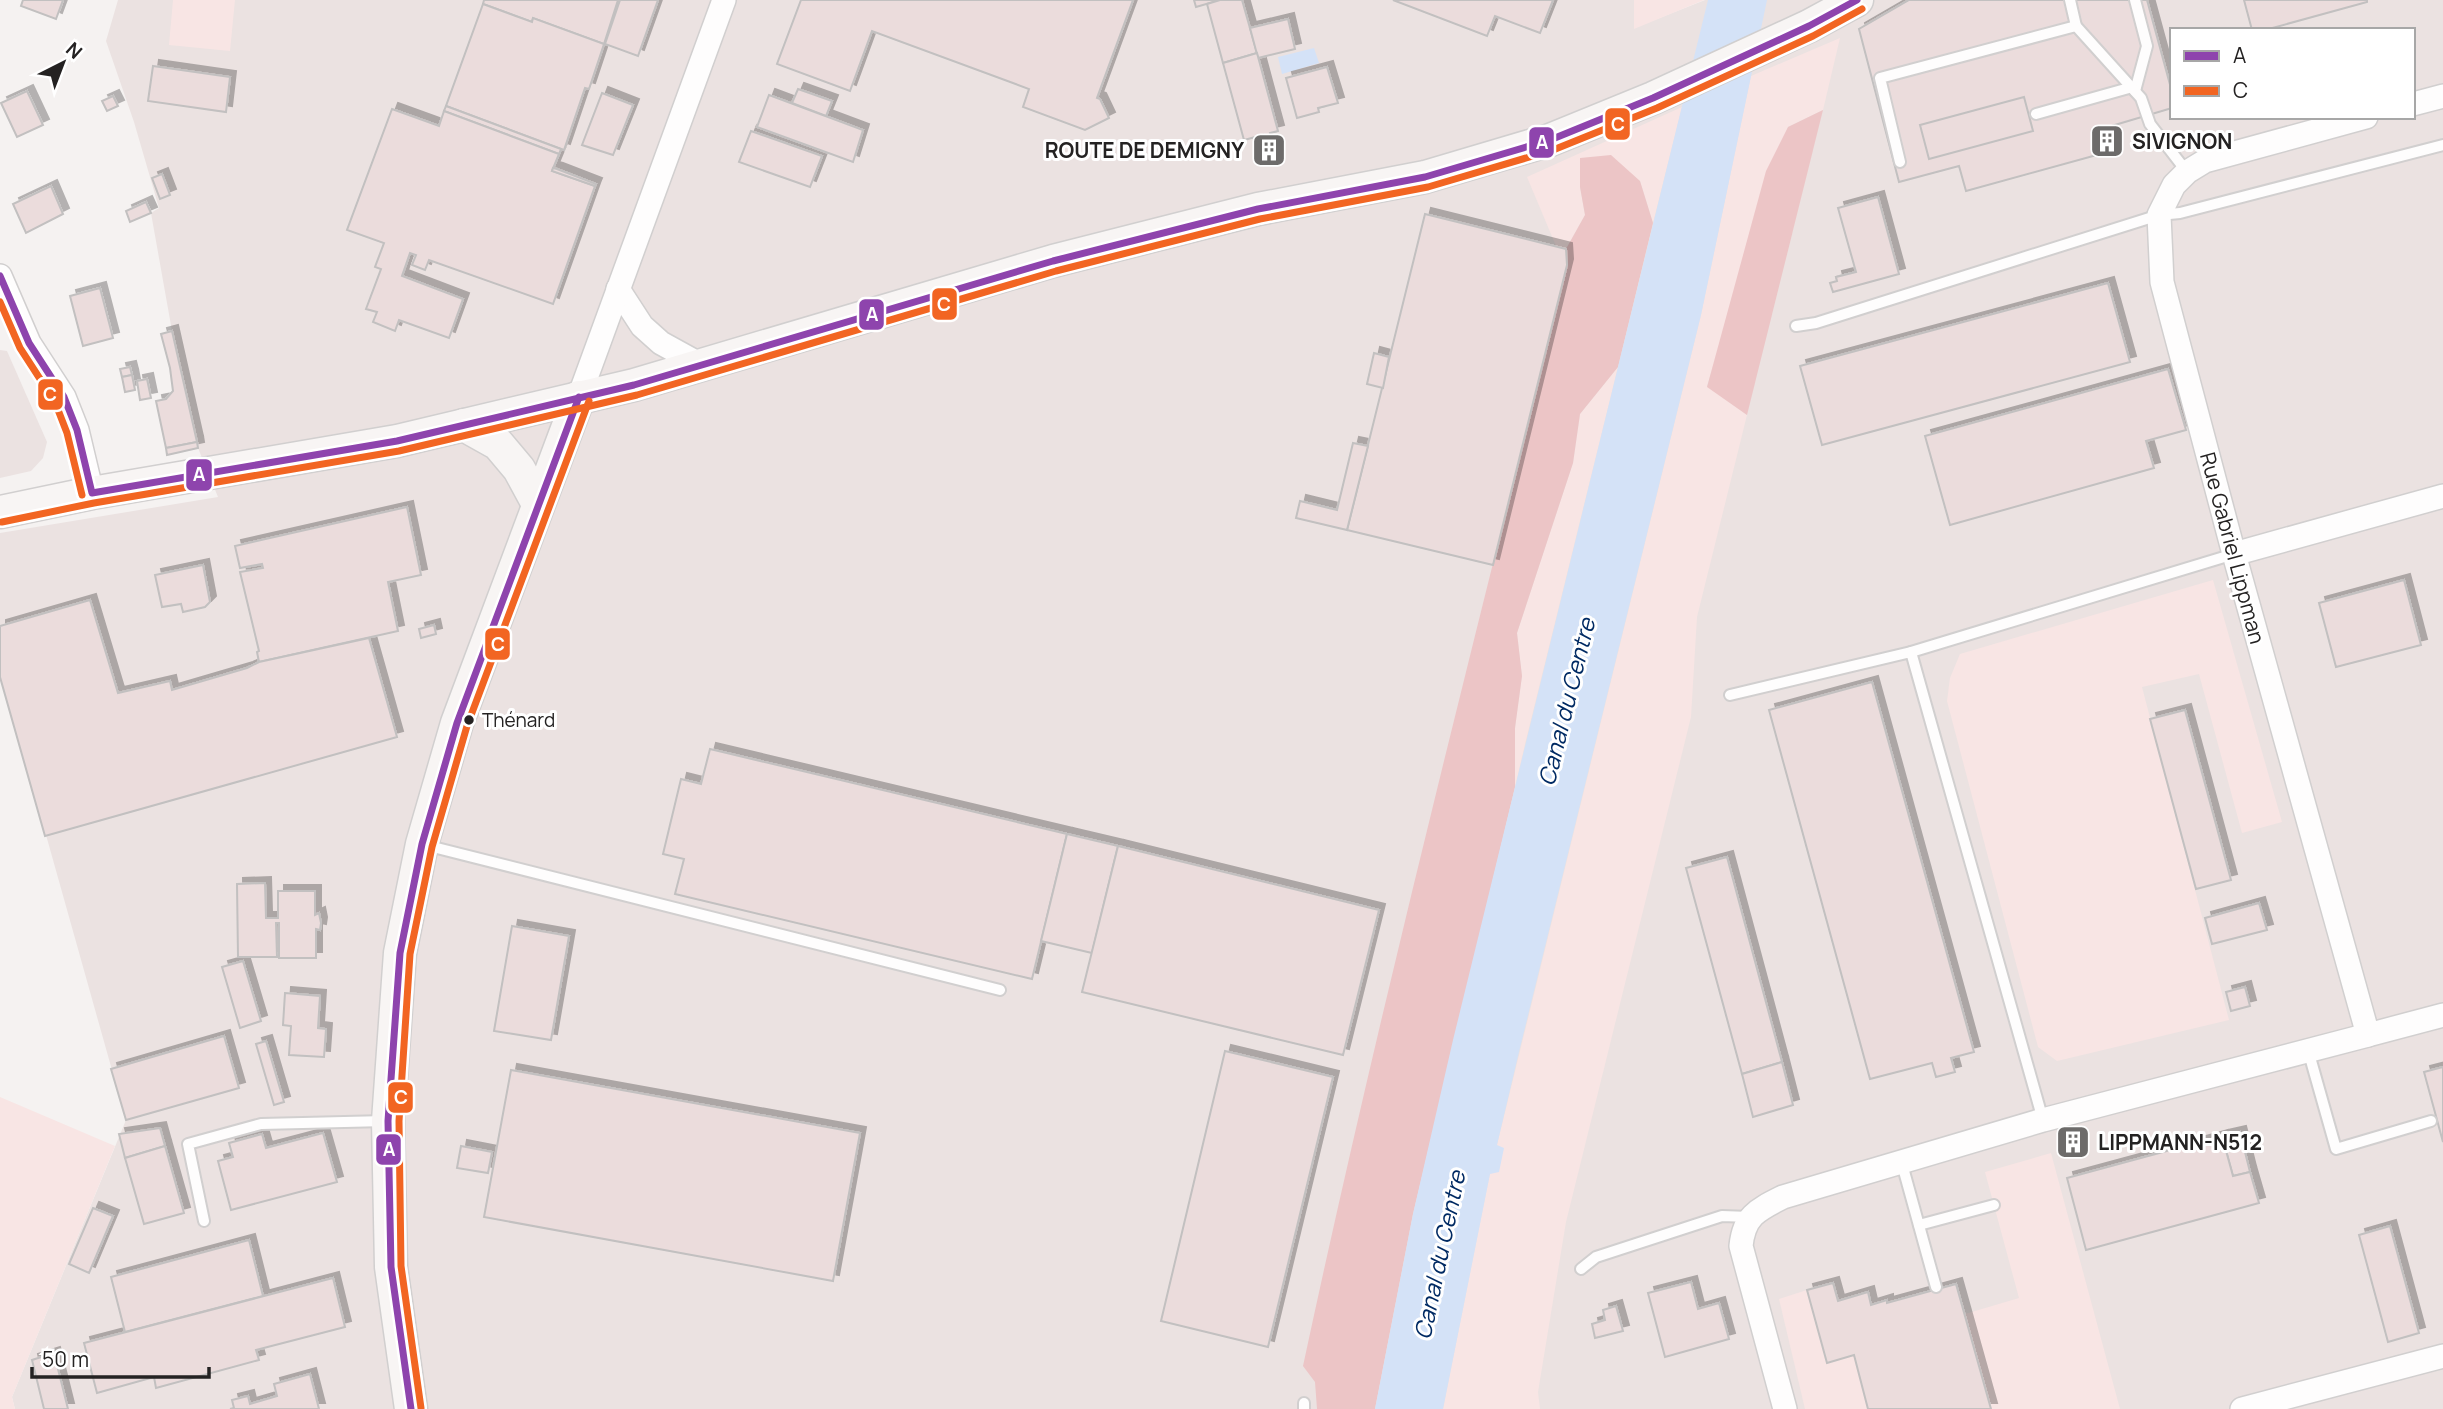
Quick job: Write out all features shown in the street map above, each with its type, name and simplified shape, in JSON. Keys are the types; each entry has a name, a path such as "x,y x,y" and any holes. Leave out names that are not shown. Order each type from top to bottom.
{"main road":[{"path":"0,512 397,441 634,385 1065,258 1258,209 1425,177 1549,140 1653,98 1809,26 1857,0"},
{"path":"411,1409 391,1268 388,1121 400,953 422,844 457,723 579,397"},
{"path":"464,425 498,444 519,469 538,504"}],"street":[{"path":"579,397 724,0"},
{"path":"2415,103 2443,96"},
{"name":"Rue Gabriel Lippman","path":"2359,119 2206,161 2187,172 2174,185 2159,215 2162,282 2234,554 2368,1035"},
{"path":"0,275 29,343 64,397 77,430 92,494"},
{"path":"618,289 642,327 662,343 701,365"},
{"path":"2234,554 2443,496"},
{"path":"1785,1409 1741,1246 1743,1230 1750,1217 1762,1207 1783,1197 1902,1164 2043,1120 2443,1015"},
{"path":"2242,1409 2443,1356"}],"lane":[{"path":"2070,0 2076,26 2134,88 2141,98 2150,124 2187,172"},
{"path":"2134,88 2147,46 2135,0"},
{"path":"1900,162 1880,78 2076,26"},
{"path":"2036,114 2134,88"},
{"path":"1796,326 1816,323 2159,215 2180,213 2443,145"},
{"path":"1730,695 1911,652 2234,554"},
{"path":"1911,652 2043,1120"},
{"path":"422,844 1000,990"},
{"path":"2308,1050 2336,1149 2431,1121"},
{"path":"204,1222 188,1144 261,1124 388,1121"},
{"path":"1902,1164 1937,1287"},
{"path":"1919,1225 1994,1205"},
{"path":"1581,1269 1595,1257 1722,1216 1750,1217"}],"shaded area":[{"path":"118,0 1634,0 1634,28 1705,0 2443,0 2443,1409 15,1409 12,1397 126,1120 0,671 0,533 218,497 198,448 172,331 151,213 159,208 134,122 106,41"},
{"path":"173,0 235,0 230,51 169,45"},
{"path":"1634,0 1704,0 1634,29"},
{"path":"1840,38 1823,110 1788,127 1707,386 1747,415 1697,617 1691,717 1566,1222 1538,1392 1540,1409 1443,1409 1490,1173 1701,315 1751,76"},
{"path":"1682,107 1653,223 1640,181 1580,158 1580,187 1585,215 1566,249 1556,246 1527,177"},
{"path":"1823,110 1747,415 1707,387 1766,171 1788,127"},
{"path":"1611,155 1640,181 1653,223 1618,367 1580,414 1573,463 1517,633 1522,676 1515,728 1515,787 1413,1214 1375,1409 1317,1409 1315,1382 1303,1366 1398,952 1567,265 1566,249 1585,215 1580,187 1580,158"},
{"path":"0,350 7,351 47,442 43,458 31,471 0,478"},
{"path":"1618,367 1515,787 1515,728 1522,676 1517,633 1573,463 1580,414"},
{"path":"2213,580 2282,822 2242,833 2199,674 2142,687 2229,1020 2057,1061 2038,1047 1947,701 1950,678 1960,654"},
{"path":"0,1097 115,1146 12,1397 15,1409 0,1409"},
{"path":"2051,1153 2120,1409 1991,1409 1965,1314 2019,1298 1985,1172"},
{"path":"1807,1290 1828,1362 1854,1355 1868,1409 1805,1409 1779,1299"}],"water":[{"name":"Canal du Centre","path":"1708,0 1767,0 1701,315 1497,1145 1504,1148 1499,1172 1490,1174 1443,1409 1375,1409 1413,1214 1453,1040"},
{"path":"1314,48 1319,63 1282,74 1278,57"}],"building":[{"path":"23,0 63,0 56,19 21,6"},
{"path":"484,0 618,0 604,44 533,18 532,22 483,4"},
{"path":"620,0 658,0 638,56 605,44"},
{"path":"801,0 1133,0 1097,98 1109,118 1085,130 1023,107 1029,89 872,31 850,91 777,64"},
{"path":"1194,0 1220,0 1196,7"},
{"path":"1220,0 1242,0 1257,53 1223,63 1207,4"},
{"path":"1393,0 1553,0 1540,33 1495,16 1487,36"},
{"path":"1909,0 2147,0 2170,85 2170,109 2098,130 2104,153 1966,191 1959,166 1899,182 1859,29"},
{"path":"2244,0 2367,0 2272,28 2251,28"},
{"path":"483,4 532,22 533,18 604,44 589,89 585,88 564,150 446,106"},
{"path":"1288,19 1295,49 1258,58 1250,28"},
{"path":"1257,53 1278,131 1270,133 1271,137 1264,139 1263,135 1244,140 1223,63"},
{"path":"153,66 230,77 226,112 148,101"},
{"path":"1327,67 1338,103 1318,108 1319,112 1297,118 1286,78"},
{"path":"798,89 832,101 826,116 792,103"},
{"path":"27,91 43,125 17,137 1,103"},
{"path":"602,93 633,105 613,155 582,145"},
{"path":"769,95 863,130 853,162 757,127"},
{"path":"113,96 118,106 107,111 102,101"},
{"path":"2024,97 2033,131 1929,159 1920,125"},
{"path":"446,106 561,149 559,154 444,111"},
{"path":"392,109 439,126 444,111 559,154 552,171 595,186 553,304 429,260 425,270 412,265 416,255 410,253 402,276 463,299 449,338 399,320 395,331 373,322 377,312 366,309 381,269 375,267 384,243 347,230"},
{"path":"751,131 822,156 810,187 739,162"},
{"name":"SIVIGNON","path":"2109,134 2112,147 2104,149 2102,136"},
{"name":"ROUTE DE DEMIGNY","path":"1272,145 1275,152 1265,155 1263,147"},
{"path":"553,168 596,184 595,186 552,171"},
{"path":"162,174 170,195 160,199 152,178"},
{"path":"51,186 63,214 26,233 13,204"},
{"path":"1878,197 1899,274 1833,292 1830,283 1837,281 1836,277 1856,272 1838,208"},
{"path":"146,202 151,213 130,222 126,211"},
{"path":"1425,214 1566,249 1567,265 1493,565 1347,530"},
{"path":"2108,283 2130,362 1822,445 1800,366"},
{"path":"100,288 113,338 83,346 70,296"},
{"path":"172,331 197,442 166,448 156,401 166,399 173,391 161,334"},
{"path":"1374,353 1389,357 1383,388 1367,384"},
{"path":"130,367 132,375 122,377 120,369"},
{"path":"2168,369 2186,430 2146,441 2154,468 1950,525 1925,436"},
{"path":"132,375 135,390 125,392 122,377"},
{"path":"147,379 151,398 140,400 137,381"},
{"path":"197,442 198,448 167,455 166,448"},
{"path":"1353,443 1368,446 1347,530 1296,518 1300,501 1337,510"},
{"path":"407,507 421,575 388,582 398,631 259,662 259,651 240,572 263,568 262,564 240,568 235,546"},
{"path":"203,565 210,602 205,607 183,612 181,604 162,607 155,575"},
{"path":"2404,580 2421,645 2336,667 2319,603"},
{"path":"90,600 118,693 170,681 172,690 259,662 369,638 397,737 45,836 0,677 0,626"},
{"path":"434,625 436,634 421,638 419,629"},
{"path":"1872,682 1974,1052 1951,1058 1955,1072 1936,1077 1932,1063 1870,1079 1769,710"},
{"path":"2185,710 2231,880 2196,889 2150,719"},
{"path":"710,749 1067,834 1032,979 675,894 684,859 663,854 681,779 701,784"},
{"path":"1067,834 1118,846 1092,953 1041,941"},
{"path":"1118,846 1379,910 1343,1055 1082,992"},
{"path":"1727,857 1782,1062 1742,1074 1686,868"},
{"path":"265,883 266,918 278,918 278,891 315,891 315,915 319,913 321,923 320,930 316,929 316,958 279,958 279,923 276,923 277,957 238,957 237,884"},
{"path":"2259,903 2267,930 2212,944 2205,918"},
{"path":"512,926 569,936 551,1040 494,1031"},
{"path":"243,961 261,1021 240,1028 222,967"},
{"path":"2245,987 2250,1006 2231,1011 2226,992"},
{"path":"285,993 320,996 318,1028 326,1029 324,1057 289,1055 291,1026 283,1025"},
{"path":"224,1036 239,1088 126,1120 111,1069"},
{"path":"266,1041 284,1102 274,1105 256,1044"},
{"path":"1225,1051 1333,1077 1268,1347 1161,1321"},
{"path":"1782,1062 1793,1105 1753,1117 1742,1074"},
{"path":"2443,1067 2443,1142 2424,1072"},
{"path":"511,1070 860,1133 833,1281 484,1217"},
{"path":"160,1128 165,1146 125,1158 119,1134"},
{"path":"2240,1132 2250,1172 2233,1176 2222,1136"},
{"path":"323,1133 337,1182 231,1210 218,1161 233,1157 229,1143 262,1134 266,1148"},
{"path":"2222,1136 2233,1176 2250,1172 2259,1203 2086,1250 2067,1178"},
{"name":"LIPPMANN-N512","path":"2078,1137 2080,1145 2067,1147 2065,1139"},
{"path":"165,1146 184,1213 144,1224 125,1158"},
{"path":"461,1146 492,1152 488,1173 457,1168"},
{"path":"93,1208 113,1216 89,1273 69,1264"},
{"path":"2390,1226 2419,1333 2388,1342 2359,1235"},
{"path":"249,1240 263,1296 125,1332 111,1277"},
{"path":"333,1278 345,1327 256,1350 259,1360 156,1388 154,1377 97,1393 84,1343"},
{"path":"1691,1282 1698,1309 1719,1303 1729,1339 1665,1357 1648,1293"},
{"path":"1833,1283 1838,1301 1868,1292 1871,1305 1956,1284 1991,1409 1868,1409 1854,1355 1827,1363 1807,1290"},
{"path":"1616,1306 1623,1331 1595,1338 1592,1324 1605,1320 1603,1310"},
{"path":"54,1353 68,1409 44,1409 32,1360"},
{"path":"310,1374 319,1409 230,1409 234,1408 232,1400 248,1396 250,1404 277,1396 274,1384"}],"transit line":[{"name":"A","path":"0,276 29,343 64,397 77,430 92,493 397,441 634,385 1053,261 1258,209 1425,177 1550,140 1653,98 1809,26 1857,0"},
{"name":"C","path":"2,522 94,503 399,451 637,395 1056,271 1260,219 1428,187 1553,150 1657,108 1813,36 1862,9"},
{"name":"C","path":"0,302 20,348 55,402 67,433 82,495"},
{"name":"A","path":"411,1409 391,1267 388,1121 400,953 422,844 457,723 579,397"},
{"name":"C","path":"421,1408 401,1266 399,1121 410,954 432,847 467,726 589,401"}],"place":[{"name":"SIVIGNON","path":"2107,141"},
{"name":"ROUTE DE DEMIGNY","path":"1269,150"},
{"name":"Thénard","path":"469,720"},
{"name":"LIPPMANN-N512","path":"2073,1142"}]}
